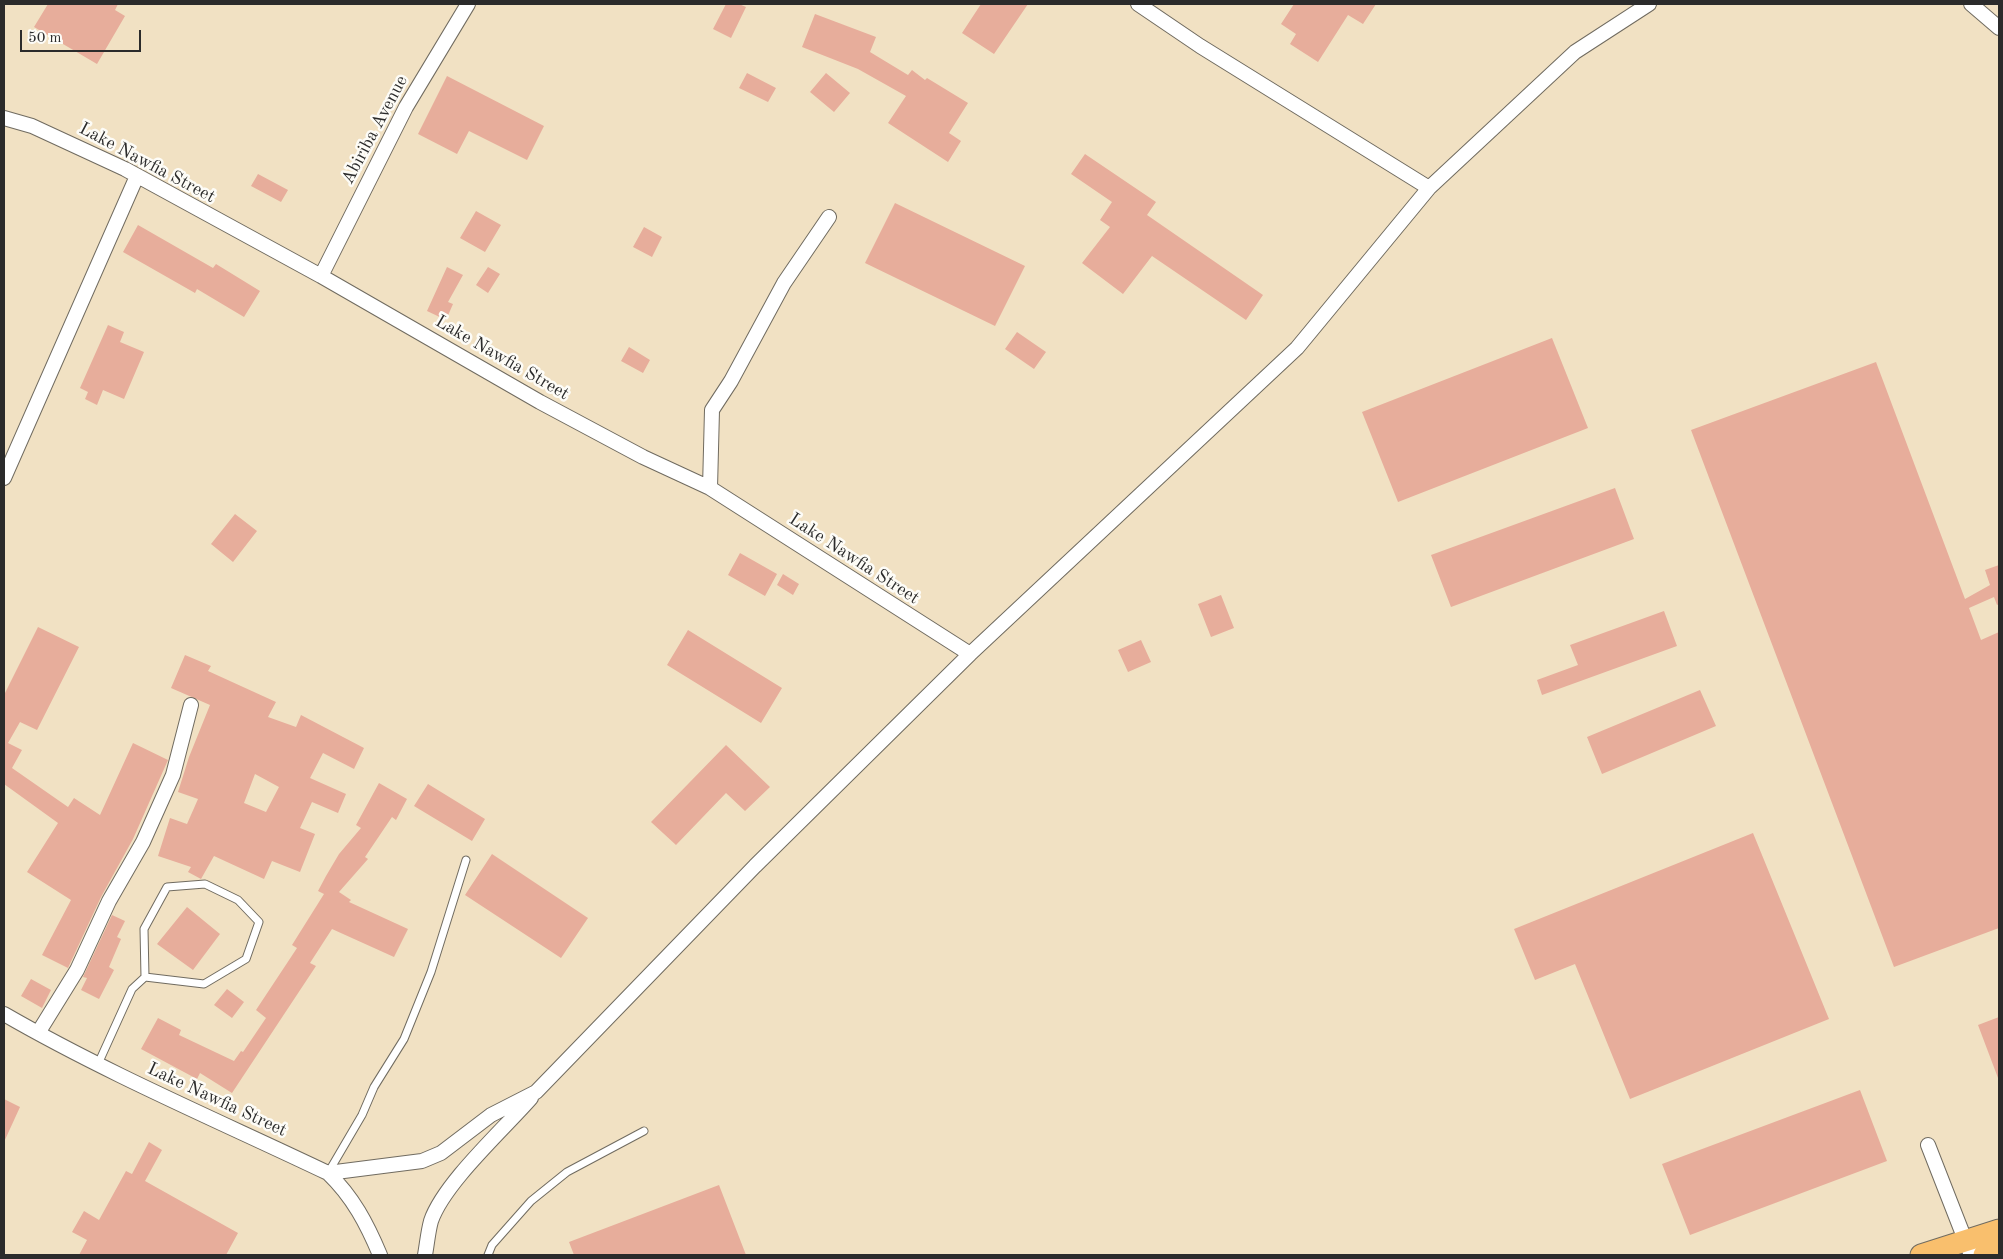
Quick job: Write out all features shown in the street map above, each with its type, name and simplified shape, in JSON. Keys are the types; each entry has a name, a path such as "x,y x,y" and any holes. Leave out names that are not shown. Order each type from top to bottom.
{"main road":[{"path":"1921,1255 1969,1248 1999,1230"},
{"path":"1984,1255 1999,1251"}],"street":[{"name":"Abiriba Avenue","path":"321,276 406,108 468,4"},
{"path":"1138,4 1200,46 1429,188"},
{"path":"425,1255 431,1221 437,1208 473,1161 536,1092 755,866 970,654 1297,348 1429,188 1574,52 1649,4"},
{"path":"1971,4 1999,28"},
{"name":"Lake Nawfia Street","path":"4,118 32,126 137,176 321,276 540,402 643,457 710,488 970,654"},
{"path":"4,478 137,176"},
{"path":"710,488 712,410 731,381 784,284 829,216"},
{"path":"38,1034 77,970 109,901 143,842 173,775 191,705"},
{"name":"Lake Nawfia Street","path":"4,1014 38,1034 98,1064 328,1173 343,1187 356,1204 369,1228 380,1255"},
{"path":"328,1173 422,1161 441,1153 491,1115 536,1092"},
{"path":"1928,1146 1969,1248"}],"lane":[{"path":"328,1173 362,1115 374,1087 404,1039 431,972 466,860"},
{"path":"98,1064 132,989 145,978 204,984 246,959 259,922 238,900 205,884 167,887 144,929 145,978"},
{"path":"488,1255 492,1245 532,1201 568,1172 644,1131"}],"building":[{"path":"48,4 118,4 115,10 125,16 97,64 34,27"},
{"path":"726,4 739,4 746,7 731,38 713,29"},
{"path":"981,4 1028,4 994,54 962,33"},
{"path":"1294,4 1376,4 1363,24 1348,15 1318,62 1290,44 1296,34 1281,24"},
{"path":"815,14 876,37 870,52 908,75 912,70 925,80 927,78 968,103 949,133 961,141 948,162 888,123 906,96 858,69 802,47"},
{"path":"747,73 776,88 768,102 739,88"},
{"path":"826,73 850,93 834,112 810,92"},
{"path":"447,76 544,126 527,160 469,131 457,154 418,134"},
{"path":"1085,154 1156,202 1147,215 1263,295 1246,320 1152,256 1123,294 1082,263 1110,227 1100,220 1112,202 1071,174"},
{"path":"258,174 288,190 281,202 251,186"},
{"path":"895,203 1025,266 995,326 865,263"},
{"path":"476,211 501,225 485,252 460,238"},
{"path":"138,225 213,268 216,264 260,291 244,317 197,289 195,293 123,252"},
{"path":"644,227 662,237 652,257 633,247"},
{"path":"447,267 463,275 448,302 453,304 446,320 427,311"},
{"path":"488,267 500,274 488,293 476,285"},
{"path":"108,325 124,332 120,342 144,352 124,399 103,390 97,405 85,399 88,392 80,388"},
{"path":"1017,332 1046,352 1034,369 1005,349"},
{"path":"1552,338 1588,428 1398,502 1362,412"},
{"path":"629,347 650,360 643,373 621,361"},
{"path":"1876,362 1965,599 1990,585 1985,570 1999,565 1999,604 1997,605 1994,597 1969,608 1981,640 1999,632 1999,928 1894,967 1691,430"},
{"path":"1615,488 1634,539 1451,607 1431,555"},
{"path":"235,514 257,531 233,562 211,544"},
{"path":"740,553 777,574 765,596 728,575"},
{"path":"783,574 799,584 793,595 777,585"},
{"path":"1221,595 1234,628 1211,637 1198,604"},
{"path":"1664,611 1677,646 1542,695 1537,680 1578,665 1570,645"},
{"path":"38,627 79,647 37,730 20,722 8,743 22,750 12,768 68,807 74,798 100,815 133,743 168,760 133,839 101,897 68,968 42,955 71,900 27,872 58,823 4,784 4,695"},
{"path":"688,630 782,688 761,723 667,665"},
{"path":"1141,640 1151,662 1128,672 1118,650"},
{"path":"185,655 211,666 208,671 276,702 268,717 296,727 301,715 364,748 354,769 323,753 310,778 346,794 338,813 312,802 300,828 315,834 300,872 272,861 264,879 214,856 201,879 188,872 191,867 158,856 170,818 187,824 198,799 178,792 189,757 210,705 171,688","holes":["255,774 279,787 266,812 244,803"]},
{"path":"1700,690 1716,726 1602,774 1587,737"},
{"path":"726,745 770,787 745,811 726,793 676,845 651,822"},
{"path":"379,783 407,799 396,820 392,817 365,857 368,859 339,892 351,900 349,902 408,929 394,957 332,929 310,963 316,966 232,1093 200,1073 197,1079 141,1049 158,1018 181,1030 179,1035 234,1061 241,1051 243,1052 266,1018 256,1010 297,948 292,945 324,894 318,891 339,854 361,828 356,825"},
{"path":"428,784 485,819 472,841 414,806"},
{"path":"1753,833 1829,1019 1630,1099 1575,964 1535,980 1514,929"},
{"path":"492,854 588,918 561,958 465,895"},
{"path":"187,907 220,934 193,970 157,944"},
{"path":"112,915 125,921 117,937 121,939 109,967 114,970 99,999 81,990 87,978 83,977"},
{"path":"31,979 51,990 42,1008 21,996"},
{"path":"227,989 244,1002 232,1018 214,1005"},
{"path":"1999,1017 1999,1078 1998,1078 1978,1025"},
{"path":"1860,1090 1887,1161 1690,1235 1662,1164"},
{"path":"4,1099 20,1107 4,1142"},
{"path":"149,1142 162,1150 145,1181 238,1233 226,1255 79,1255 87,1240 72,1232 84,1211 99,1220 126,1171 132,1174"},
{"path":"719,1185 746,1255 574,1255 569,1242"}]}
